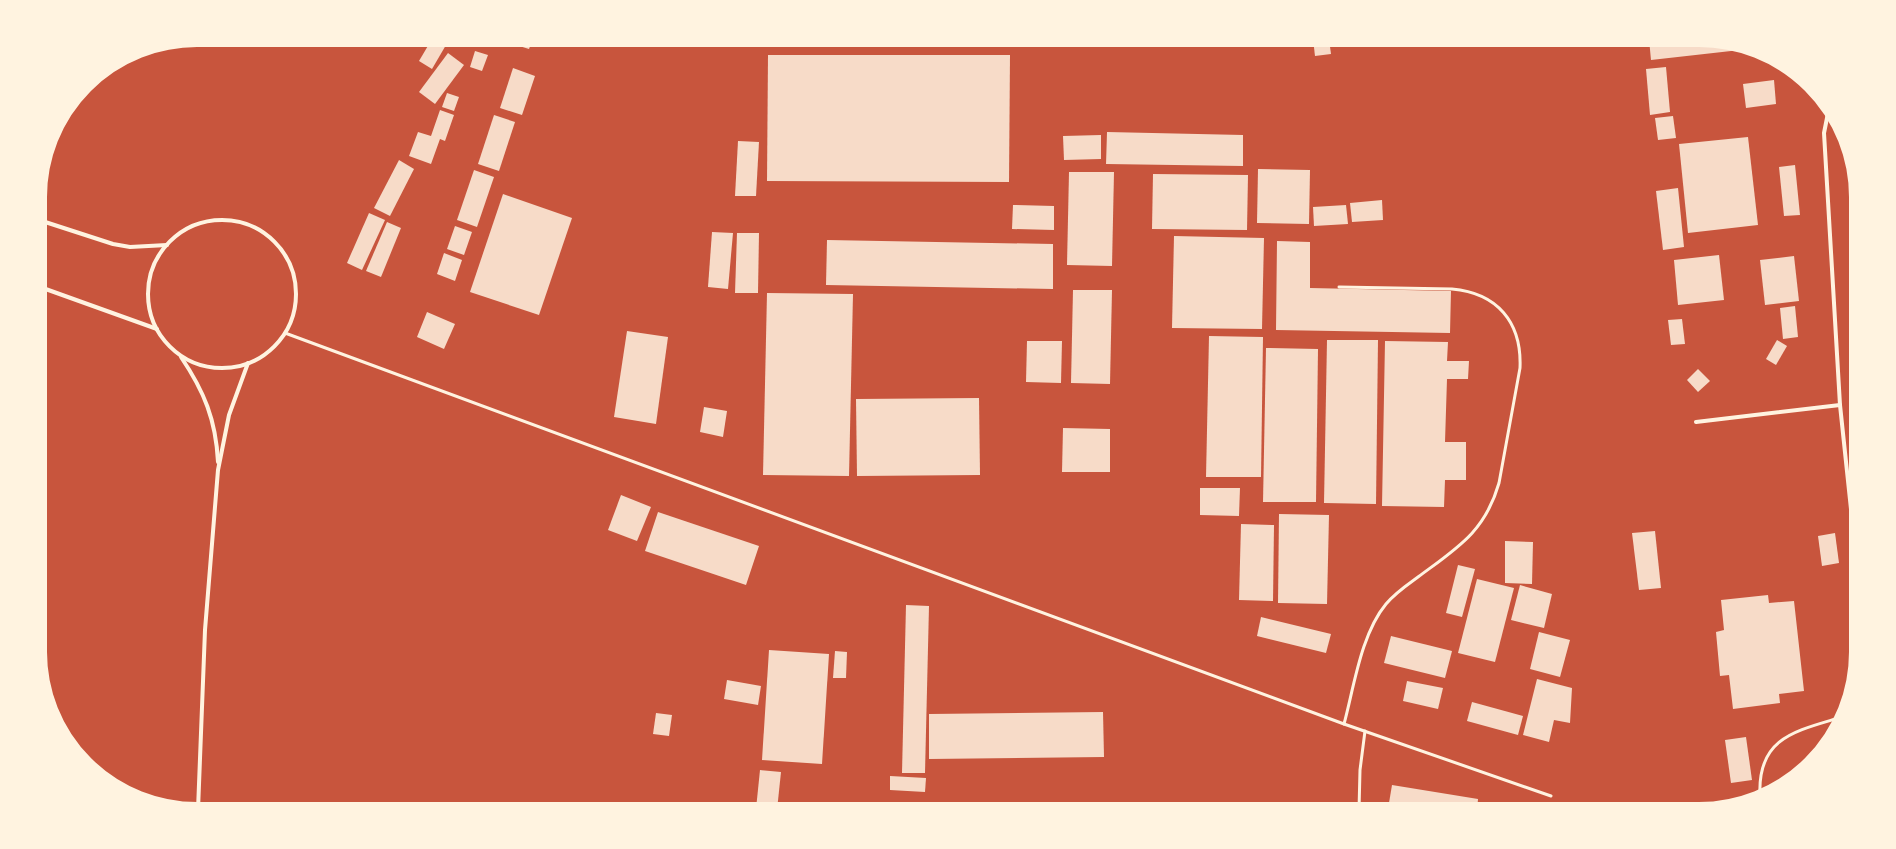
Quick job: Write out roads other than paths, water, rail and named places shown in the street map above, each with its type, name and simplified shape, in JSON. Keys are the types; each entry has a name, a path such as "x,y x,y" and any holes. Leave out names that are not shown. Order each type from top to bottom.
{"street":[{"path":"1827,117 1824,133 1840,405 1850,500"},
{"path":"211,220 227,220 244,223 259,230 273,240 284,253 291,268 295,284 296,302 292,318 285,333 275,346 262,356 248,363 231,368 213,367 196,363 180,355 167,343 157,329 151,312 148,294 151,276 157,260 167,245 179,233 194,225 211,220"},
{"path":"46,222 112,244 130,247 167,245"},
{"path":"46,289 157,329"},
{"path":"180,355 205,398 214,427 217,445 218,470"},
{"path":"198,803 205,630 218,470 229,415 248,363"},
{"path":"1696,422 1840,405"}],"lane":[{"path":"1340,287 1452,289 1467,290 1481,295 1494,303 1504,313 1518,339 1521,353 1520,368 1499,483 1494,500 1486,517 1473,534 1458,548 1397,592 1377,616 1369,632 1344,724"},
{"path":"285,333 1344,724 1551,796"},
{"path":"1760,790 1762,770 1774,747 1794,732 1834,720"},
{"path":"1359,803 1360,770 1365,731"}]}
